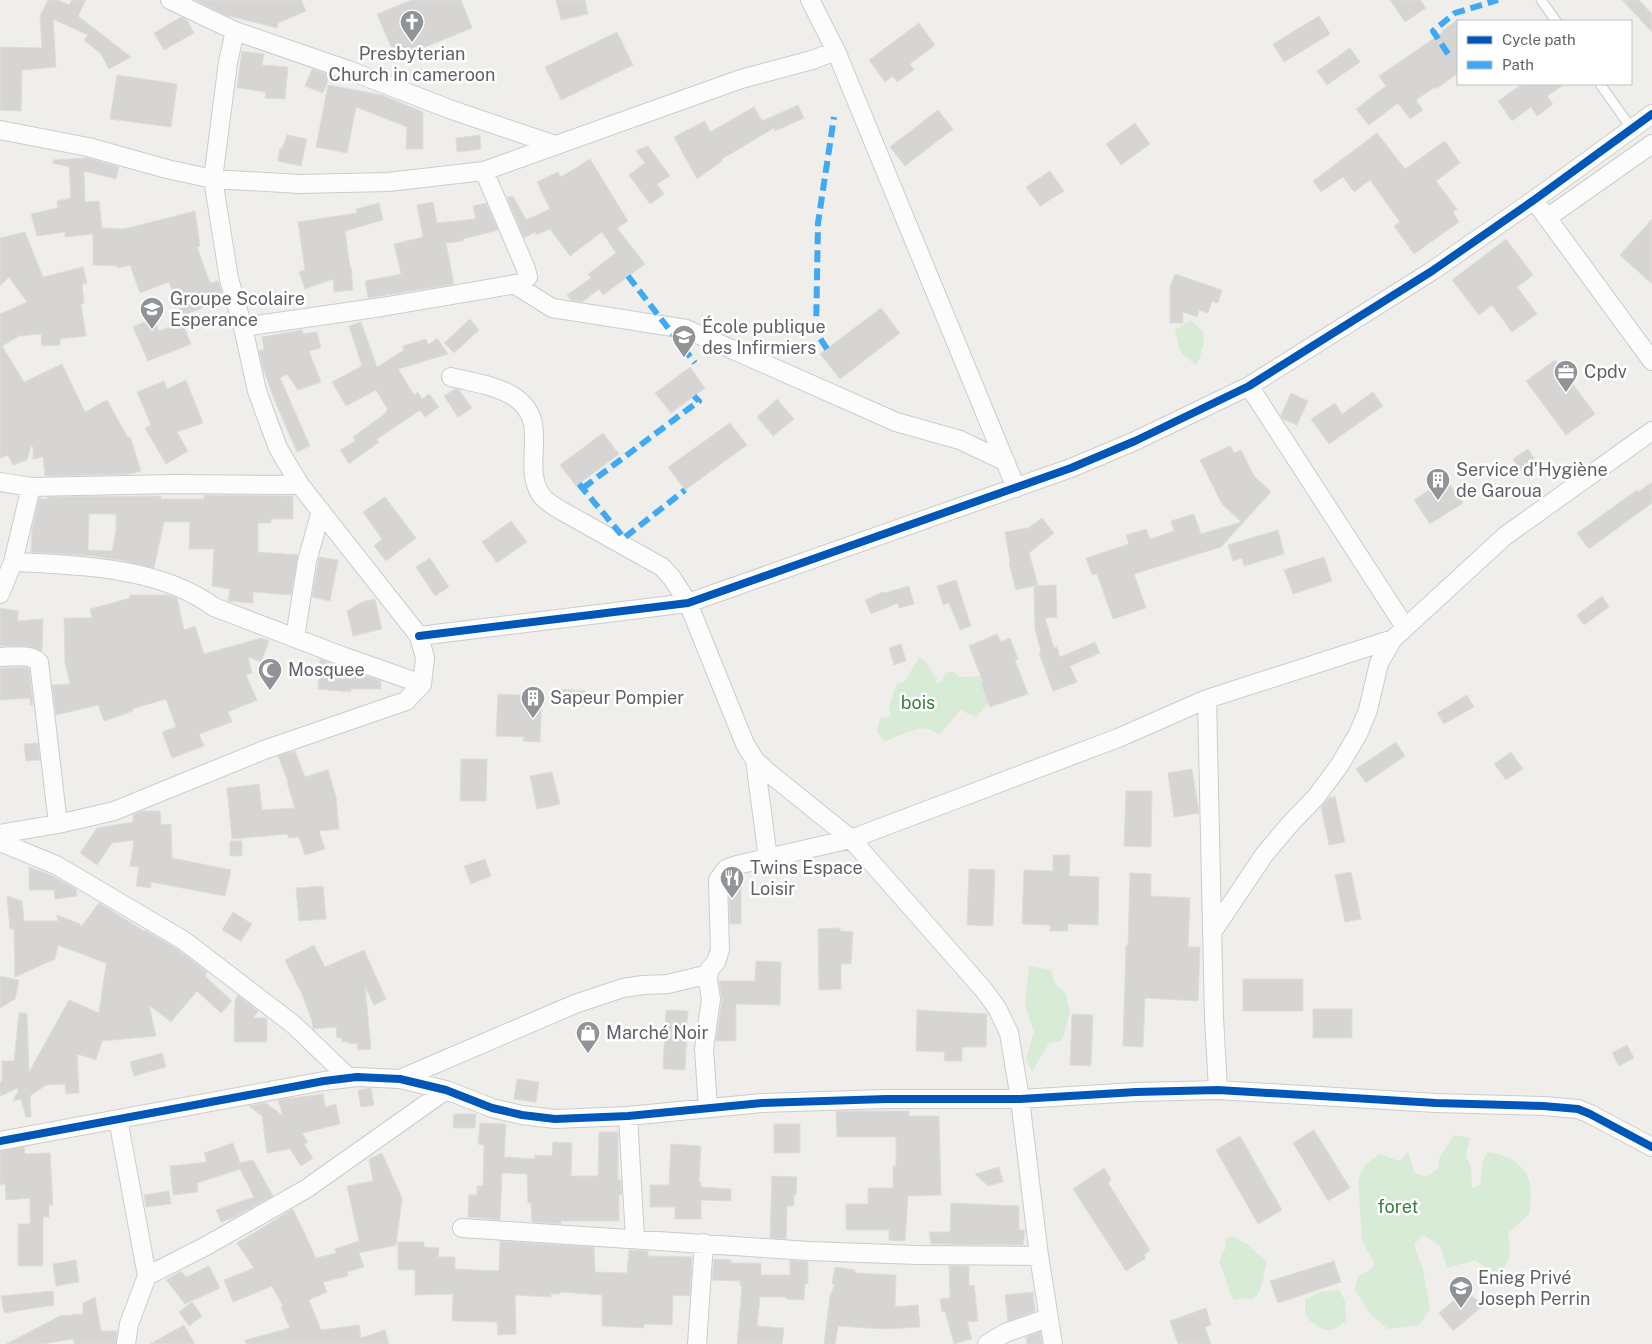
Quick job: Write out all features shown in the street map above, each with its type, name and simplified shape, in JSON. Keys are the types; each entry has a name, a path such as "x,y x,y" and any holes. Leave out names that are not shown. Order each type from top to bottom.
{"street":[{"path":"170,0 235,31 348,70 452,110 555,145"},
{"path":"812,0 836,51 1016,488"},
{"path":"0,834 58,824 114,811 264,750 406,701 422,684 425,658 419,636 300,485 278,448 257,391 243,327 229,279 213,179 228,62 235,31"},
{"path":"0,130 88,147 167,169 213,179 300,184 388,182 484,172 741,79 812,60 836,51"},
{"path":"419,636 688,603 1016,488 1071,468 1135,441 1249,386 1432,271 1652,114"},
{"path":"1546,218 1652,144"},
{"path":"243,327 382,307 522,283 528,278 484,172"},
{"path":"1534,200 1652,361"},
{"path":"514,284 552,308 686,329 896,422 960,440 1006,462"},
{"path":"450,377 497,389 512,396 523,405 532,417 534,430 533,459 536,481 541,494 549,503 562,511 662,566 688,603 745,744 755,760 851,839 998,1008 1009,1033 1020,1099 1039,1256 1053,1344"},
{"path":"1249,386 1399,633"},
{"path":"1213,931 1264,855 1316,797 1339,766 1358,734 1368,710 1379,663 1399,633 1505,536 1652,431"},
{"path":"0,482 31,487 174,484 300,485"},
{"path":"0,594 13,562 31,487"},
{"path":"295,638 307,561 320,511"},
{"path":"13,562 90,566 120,571 178,586 202,598 214,607 422,684"},
{"path":"708,1108 704,1049 711,999 708,980 709,970 716,962 720,950 718,880 726,869 851,839 1118,738 1207,699 1399,633"},
{"path":"0,657 29,657 35,658 39,662 58,824"},
{"path":"1207,699 1218,1090"},
{"path":"755,760 768,858"},
{"path":"0,842 56,865 183,940 294,1025 349,1078"},
{"path":"400,1079 602,994 643,985 668,984 709,974"},
{"path":"0,1141 316,1082 370,1077 400,1079 446,1090 492,1108 522,1115 555,1119 628,1116 762,1103 1020,1099 1136,1092 1218,1090 1564,1107 1590,1114 1652,1147"},
{"path":"146,1276 206,1246 306,1189 446,1090"},
{"path":"628,1116 634,1239"},
{"path":"118,1119 146,1276 129,1324 126,1344"},
{"path":"462,1228 704,1243 808,1252 917,1256 1039,1256"},
{"path":"696,1344 704,1243"},
{"path":"987,1344 1005,1333 1048,1318"}],"lane":[{"path":"1541,0 1555,20"},
{"path":"1601,85 1632,128"}],"green space":[{"path":"1191,320 1203,332 1204,344 1197,365 1180,351 1175,330"},
{"name":"bois","path":"919,657 925,661 937,679 936,683 942,681 945,673 953,671 960,677 988,676 994,697 976,717 960,710 940,735 925,728 907,732 884,741 877,732 880,718 891,716 889,707 896,685 905,681"},
{"path":"1029,966 1051,970 1055,984 1065,992 1070,1011 1062,1041 1049,1043 1032,1072 1026,1059 1034,1032 1025,1004"},
{"name":"foret","path":"1454,1135 1470,1138 1466,1155 1471,1167 1472,1188 1480,1185 1483,1162 1487,1152 1501,1155 1514,1161 1525,1171 1530,1185 1530,1213 1508,1233 1510,1250 1504,1267 1499,1272 1483,1280 1483,1266 1475,1260 1447,1268 1440,1246 1424,1235 1414,1244 1423,1270 1430,1309 1419,1325 1388,1329 1371,1315 1355,1290 1358,1276 1370,1270 1375,1264 1362,1241 1358,1180 1365,1165 1380,1154 1399,1161 1408,1152 1415,1173 1426,1177 1438,1169 1439,1159"},
{"path":"1232,1236 1247,1244 1267,1262 1260,1291 1253,1299 1234,1300 1219,1262 1226,1248 1225,1240"},
{"path":"1339,1290 1345,1301 1346,1321 1333,1330 1324,1330 1310,1321 1305,1312 1305,1300 1320,1292"}],"building":[{"path":"48,0 58,0 69,5 72,0 86,0 78,16 131,57 109,69 101,54 84,40 88,35 53,19 56,67 22,70 21,111 0,110 0,47 42,48 40,16"},
{"path":"195,0 301,0 306,11 278,23 277,28 225,15"},
{"name":"Presbyterian Church in cameroon","path":"412,0 461,0 472,28 396,59 377,14"},
{"path":"556,0 585,0 588,14 561,20"},
{"path":"1390,0 1420,0 1426,8 1405,22"},
{"path":"1622,0 1639,0 1652,14 1652,32"},
{"path":"1319,16 1330,34 1284,62 1273,44"},
{"path":"181,17 187,20 194,33 164,50 154,33"},
{"path":"1458,19 1457,74 1436,89 1435,87 1416,100 1423,110 1410,119 1398,103 1369,125 1356,109 1386,86 1379,76"},
{"path":"919,23 935,45 910,64 914,70 897,82 893,76 885,82 869,60"},
{"path":"617,32 633,65 561,100 545,67"},
{"path":"1350,48 1360,62 1327,85 1317,71"},
{"path":"242,51 264,54 262,65 288,67 285,99 265,98 266,92 237,88"},
{"path":"312,69 330,75 323,93 305,86"},
{"path":"117,75 177,84 171,127 110,119"},
{"path":"328,85 382,95 423,112 423,149 406,149 407,127 356,107 347,153 316,147"},
{"path":"1521,85 1564,85 1547,96 1553,104 1537,116 1531,107 1512,121 1498,101"},
{"path":"798,105 804,118 775,131 774,128 722,159 722,161 697,179 674,137 705,121 710,132 754,107 762,121"},
{"path":"938,110 953,129 905,166 890,147"},
{"path":"1135,123 1150,144 1121,165 1106,144"},
{"path":"1377,133 1405,169 1445,141 1460,163 1436,181 1457,209 1453,212 1459,222 1414,254 1394,226 1400,222 1370,180 1354,192 1343,177 1321,192 1313,181"},
{"path":"287,135 307,139 301,166 278,161 280,148 282,149"},
{"path":"480,135 481,149 457,152 456,138"},
{"path":"648,146 670,176 657,184 664,194 650,204 629,175 645,163 636,151"},
{"path":"84,157 119,167 116,179 84,171 85,202 99,201 102,228 124,229 195,211 200,246 197,247 210,283 218,281 222,293 202,300 205,307 182,316 169,282 140,293 130,265 118,268 118,266 93,265 93,234 65,237 65,232 37,236 31,214 58,208 57,201 71,198 69,167 53,163 53,160"},
{"path":"590,159 628,221 617,228 645,264 603,295 599,289 582,302 571,300 567,295 591,278 588,274 616,253 602,232 570,256 550,229 536,235 535,232 524,238 507,197 513,196 526,220 550,209 537,182 558,172 561,177"},
{"path":"1050,171 1064,191 1040,206 1026,187"},
{"path":"433,202 437,223 476,219 473,206 486,203 498,230 463,239 463,241 446,243 454,284 368,298 365,281 401,274 394,244 423,237 417,205"},
{"path":"379,203 383,220 345,231 353,290 334,292 333,279 305,289 299,272 305,270 298,222 357,213 356,209"},
{"path":"1652,219 1652,284 1620,255"},
{"path":"25,232 43,277 83,267 87,283 82,284 84,303 81,304 86,336 60,339 60,345 42,346 41,334 19,336 2,346 24,382 62,364 85,412 107,400 128,438 130,436 141,471 130,474 45,476 43,457 33,459 33,447 31,446 27,460 13,465 8,455 0,458 0,314 27,302 9,277 0,286 0,238"},
{"path":"1506,239 1533,275 1517,287 1537,314 1512,332 1492,305 1479,315 1452,280"},
{"path":"1175,274 1222,290 1218,303 1212,301 1208,313 1199,310 1197,317 1183,312 1183,323 1170,323 1170,287"},
{"path":"881,308 900,333 840,379 820,354"},
{"path":"153,318 159,331 182,322 191,344 148,361 133,327"},
{"path":"470,319 479,330 454,353 444,343"},
{"path":"361,322 377,367 404,350 403,346 426,339 428,345 437,338 448,354 398,369 414,395 418,392 422,399 429,394 439,407 425,417 420,410 377,439 379,442 349,464 340,450 355,441 353,437 388,410 376,390 346,406 332,382 362,366 349,326"},
{"path":"302,330 303,334 317,332 321,348 309,351 321,382 298,390 287,374 280,378 310,446 297,452 274,399 259,351 264,349 262,337"},
{"path":"1555,360 1595,414 1566,435 1526,381"},
{"path":"690,367 705,388 671,413 655,393"},
{"path":"186,380 203,423 177,432 188,451 166,464 145,428 151,425 137,392 164,381 167,389"},
{"path":"455,389 459,390 472,408 458,417 444,396"},
{"path":"1373,392 1383,406 1329,444 1311,419 1335,403 1342,414"},
{"path":"1291,393 1308,401 1297,425 1283,419 1281,415"},
{"path":"777,399 794,419 773,436 757,417"},
{"path":"730,423 747,445 685,490 668,467"},
{"path":"603,433 619,454 576,486 560,465"},
{"path":"1230,446 1234,453 1241,450 1254,476 1271,492 1221,547 1134,574 1146,608 1113,619 1097,574 1092,575 1086,558 1129,544 1126,535 1146,529 1150,539 1174,531 1171,521 1194,514 1201,534 1241,522 1222,504 1200,460"},
{"path":"1528,449 1539,466 1523,475 1513,459"},
{"name":"Service d'Hygiène de Garoua","path":"1446,479 1463,503 1430,524 1414,500"},
{"path":"1652,482 1652,503 1589,549 1577,533 1637,490 1638,492"},
{"path":"204,495 293,496 293,519 271,519 271,523 258,523 258,552 298,555 291,595 253,592 253,603 228,601 230,589 212,586 214,549 189,549 190,522 164,522 154,568 93,556 31,552 32,530 39,498 47,500 47,497 161,496 161,499 204,499","holes":["89,514 116,514 116,531 112,551 88,550"]},
{"path":"385,497 416,538 386,561 374,546 382,539 363,512"},
{"path":"1042,518 1054,533 1029,553 1038,585 1016,590 1009,563 1005,532 1028,528"},
{"path":"511,521 527,542 497,563 482,542"},
{"path":"1278,530 1284,554 1244,566 1242,558 1233,561 1228,545"},
{"path":"319,557 338,560 330,601 312,597"},
{"path":"1324,557 1332,581 1293,594 1284,570"},
{"path":"430,558 449,587 435,596 416,567"},
{"path":"956,580 971,626 960,630 949,603 943,605 937,586"},
{"path":"1056,585 1057,617 1045,618 1054,648 1057,647 1060,657 1095,642 1100,653 1070,666 1077,682 1053,691 1039,653 1041,652 1035,629 1034,586"},
{"path":"909,586 914,604 899,608 898,603 871,614 865,600 883,592"},
{"path":"130,595 169,595 177,598 184,630 195,626 204,654 261,638 269,641 261,662 248,657 252,673 246,675 257,700 228,712 232,722 199,734 204,746 172,758 162,732 176,727 166,699 132,709 133,711 104,721 98,705 56,715 52,685 70,684 65,663 64,618 92,618 90,609 130,598"},
{"path":"1602,596 1609,607 1584,625 1577,615"},
{"path":"375,599 382,629 353,636 347,611 362,602"},
{"path":"0,608 19,611 17,621 43,619 42,651 27,646 0,646"},
{"path":"997,634 1001,642 1010,638 1018,659 1015,660 1028,694 990,707 981,683 983,682 969,646"},
{"path":"901,644 906,661 894,665 889,648"},
{"path":"320,659 381,681 381,689 351,689 351,692 318,689"},
{"path":"0,668 29,668 33,705 30,705 30,698 0,700"},
{"path":"556,689 586,691 586,706 556,704"},
{"path":"498,694 542,696 540,742 523,741 524,737 496,736"},
{"path":"1467,695 1474,707 1444,724 1437,713"},
{"path":"1396,742 1405,756 1366,783 1356,769"},
{"path":"38,743 40,760 26,761 24,744"},
{"path":"295,751 305,777 328,770 336,797 339,829 319,831 325,849 305,855 299,837 288,838 288,834 232,839 227,788 259,784 262,810 295,808 278,756"},
{"path":"1511,752 1523,769 1506,780 1494,764"},
{"path":"461,759 487,759 486,801 460,801"},
{"path":"1192,769 1199,813 1174,817 1168,773"},
{"path":"552,772 560,804 537,809 530,776"},
{"path":"1126,791 1152,791 1151,847 1124,846"},
{"path":"1335,796 1345,842 1329,845 1321,807 1329,798"},
{"path":"143,811 160,811 161,825 171,824 172,858 231,870 225,896 151,882 151,888 136,886 139,867 130,866 134,840 112,843 97,865 80,853 97,828 133,822 133,815"},
{"path":"230,841 242,841 242,856 230,856"},
{"path":"1053,855 1070,855 1069,876 1099,877 1098,925 1068,924 1068,931 1050,931 1050,925 1022,924 1024,870 1053,871"},
{"path":"485,859 491,876 471,884 464,866"},
{"path":"29,867 51,875 76,889 77,896 55,899 54,890 29,890"},
{"path":"969,869 995,870 993,926 967,925"},
{"path":"1351,872 1361,919 1345,922 1335,875"},
{"path":"1130,873 1151,874 1151,896 1190,898 1188,947 1200,947 1198,1001 1145,998 1143,1047 1123,1046"},
{"name":"Twins Espace Loisir","path":"729,882 741,882 741,924 730,924"},
{"path":"323,886 326,919 299,921 296,888"},
{"path":"7,896 22,901 24,921 58,921 57,915 80,924 81,927 99,903 177,949 207,972 205,976 232,1001 221,1013 197,991 171,1022 149,1005 156,1036 102,1041 96,1060 77,1054 79,1093 66,1094 65,1084 46,1085 30,1096 31,1117 26,1117 21,1099 13,1101 18,1088 0,1096 2,1061 14,1061 19,1013 27,1013 29,1072 69,1000 99,1013 106,965 108,964 58,945 55,959 15,977 14,929 10,929"},
{"path":"233,912 252,924 241,941 222,930"},
{"path":"840,928 840,931 853,932 851,964 841,964 841,989 819,990 818,929"},
{"path":"314,945 325,967 364,950 386,999 374,1005 365,986 371,1049 358,1050 357,1043 348,1044 348,1042 342,1042 342,1038 337,1038 336,1027 313,1029 302,994 285,960"},
{"path":"756,961 781,962 780,1005 736,1004 736,1041 716,1041 722,1000 719,981 755,981"},
{"path":"0,976 19,980 15,999 0,1008"},
{"path":"1243,979 1303,979 1303,1011 1243,1011"},
{"path":"238,995 258,1011 253,1018 267,1018 267,1042 234,1042 235,1000"},
{"path":"1313,1009 1352,1009 1352,1038 1313,1038"},
{"path":"666,1010 688,1011 685,1070 663,1069"},
{"path":"917,1010 987,1014 986,1047 962,1047 962,1061 944,1061 945,1052 916,1051"},
{"path":"1072,1014 1093,1015 1091,1066 1070,1065"},
{"path":"1627,1045 1634,1058 1619,1066 1612,1053"},
{"path":"162,1053 166,1067 134,1076 130,1062"},
{"path":"517,1079 539,1082 536,1102 514,1099"},
{"path":"371,1088 374,1105 361,1107 358,1090"},
{"path":"323,1094 325,1107 336,1104 340,1124 302,1133 308,1142 304,1144 313,1158 301,1166 290,1149 267,1153 262,1116 249,1106 266,1103 283,1116 278,1100"},
{"path":"836,1111 909,1111 909,1116 939,1116 941,1195 908,1196 905,1241 889,1240 889,1230 846,1230 846,1204 868,1204 868,1188 893,1188 893,1166 896,1166 896,1137 837,1137"},
{"path":"454,1114 476,1114 475,1128 453,1128"},
{"path":"480,1123 506,1124 504,1157 535,1159 535,1155 552,1156 553,1142 572,1143 571,1176 598,1176 599,1132 618,1132 618,1180 621,1180 622,1192 622,1195 619,1195 619,1221 561,1221 561,1224 532,1222 531,1203 528,1203 527,1174 502,1173 500,1220 468,1217 469,1195 477,1195 477,1186 483,1186 484,1145 478,1144"},
{"path":"774,1124 800,1124 800,1153 774,1153"},
{"path":"1314,1130 1350,1188 1328,1201 1293,1143"},
{"path":"1240,1136 1282,1210 1258,1224 1216,1150"},
{"path":"233,1143 240,1163 253,1160 273,1196 235,1217 221,1222 216,1210 254,1197 240,1169 197,1183 198,1192 173,1195 170,1166 207,1162 204,1153"},
{"path":"671,1144 701,1146 699,1183 701,1183 701,1187 731,1189 731,1201 701,1200 701,1219 675,1219 675,1207 650,1207 650,1185 669,1185"},
{"path":"24,1147 25,1154 50,1153 53,1205 49,1205 49,1217 43,1217 43,1266 18,1266 18,1224 30,1224 30,1198 6,1200 5,1183 0,1185 0,1151"},
{"path":"382,1153 402,1198 396,1245 359,1253 364,1267 347,1272 348,1276 323,1282 327,1292 309,1300 321,1330 359,1325 361,1338 385,1330 389,1344 246,1344 245,1340 290,1328 281,1308 283,1306 272,1286 233,1302 224,1280 254,1268 237,1243 293,1209 316,1258 336,1253 335,1249 359,1241 347,1186 373,1181 369,1159"},
{"path":"999,1167 1003,1182 988,1186 975,1174"},
{"path":"1104,1168 1111,1179 1108,1183 1150,1250 1144,1255 1146,1258 1126,1271 1073,1189"},
{"path":"772,1176 797,1177 794,1206 787,1206 786,1239 770,1238"},
{"path":"169,1191 171,1204 146,1207 144,1195"},
{"path":"951,1203 1019,1206 1019,1230 1025,1230 1023,1245 931,1244 929,1232 950,1232"},
{"path":"500,1241 594,1247 595,1272 627,1273 629,1250 648,1251 648,1256 692,1257 690,1296 673,1295 672,1325 644,1324 644,1328 602,1326 602,1295 560,1292 560,1294 551,1294 551,1297 515,1295 516,1334 498,1335 497,1322 452,1321 453,1294 415,1295 415,1270 398,1270 398,1242 424,1242 424,1247 439,1248 438,1257 455,1257 455,1269 499,1271"},
{"path":"714,1259 731,1260 731,1263 761,1263 761,1275 790,1275 790,1260 808,1262 808,1284 805,1283 804,1300 786,1299 786,1297 760,1297 757,1326 784,1328 782,1344 737,1344 742,1286 740,1286 740,1281 712,1280"},
{"path":"76,1260 79,1282 56,1286 53,1264"},
{"path":"1334,1261 1341,1282 1278,1303 1270,1281"},
{"path":"209,1266 220,1288 185,1304 166,1280 181,1271 186,1277"},
{"path":"949,1266 969,1266 969,1286 974,1285 978,1321 967,1322 972,1339 954,1344 945,1311 942,1312 940,1299 950,1298"},
{"path":"835,1267 855,1270 855,1273 896,1275 895,1307 918,1305 920,1327 884,1329 838,1326 835,1344 824,1344 830,1296 835,1284 832,1284"},
{"path":"53,1291 54,1305 4,1313 1,1296"},
{"name":"Enieg Privé Joseph Perrin","path":"1465,1291 1484,1305 1453,1331 1439,1313"},
{"path":"1033,1292 1035,1311 1008,1321 1005,1295"},
{"path":"95,1297 101,1331 117,1331 116,1344 75,1344 73,1339 42,1344 6,1344 60,1316 83,1314 83,1303"},
{"path":"192,1302 202,1316 189,1326 179,1312"},
{"path":"1206,1308 1211,1325 1205,1327 1211,1344 1178,1344 1170,1321"},
{"path":"184,1325 195,1344 150,1344"},
{"path":"1040,1332 1042,1344 1027,1344 1026,1337"}],"marked path":[{"path":"1448,54 1433,31 1455,13 1498,0"},
{"path":"827,349 816,332 818,223 834,117"},
{"path":"628,276 695,363"},
{"path":"583,488 699,401 694,396"},
{"path":"579,484 624,538 685,490"}],"cycle path":[{"path":"419,636 688,603 1071,468 1135,441 1249,386 1432,271 1652,114"},
{"path":"0,1141 324,1081 357,1077 400,1079 446,1090 492,1108 522,1115 555,1119 628,1116 762,1103 886,1099 1020,1099 1136,1092 1218,1090 1436,1103 1543,1106 1578,1109 1652,1147"}],"place":[{"name":"Presbyterian Church in cameroon","path":"412,43"},
{"name":"Groupe Scolaire Esperance","path":"152,330"},
{"name":"École publique des Infirmiers","path":"684,358"},
{"name":"Cpdv","path":"1566,393"},
{"name":"Service d'Hygiène de Garoua","path":"1438,501"},
{"name":"Mosquee","path":"270,691"},
{"name":"Sapeur Pompier","path":"533,719"},
{"name":"Twins Espace Loisir","path":"732,899"},
{"name":"Marché Noir","path":"588,1054"},
{"name":"Enieg Privé Joseph Perrin","path":"1461,1309"}]}
